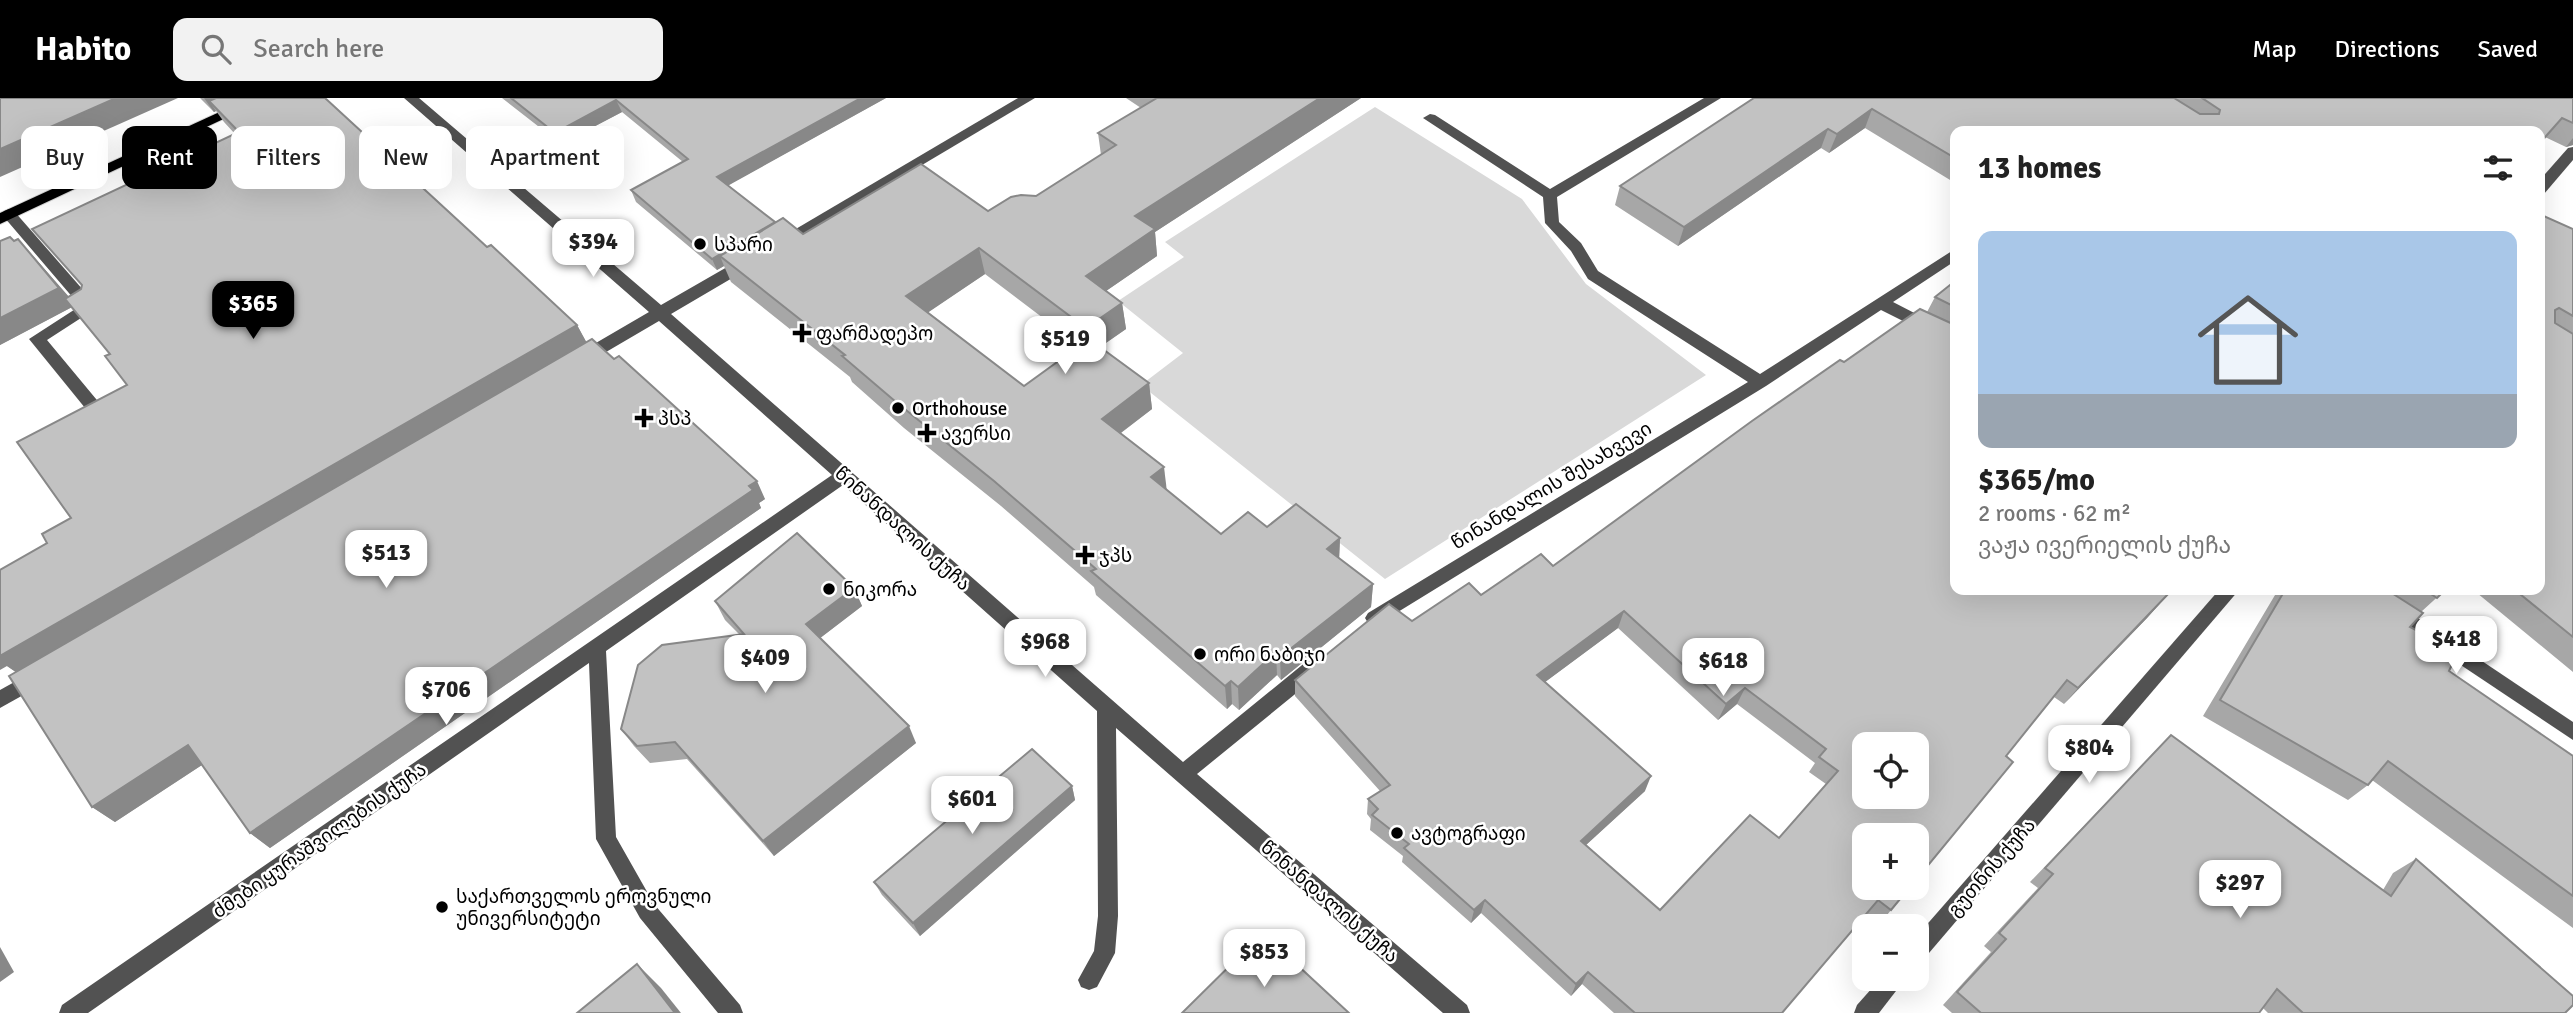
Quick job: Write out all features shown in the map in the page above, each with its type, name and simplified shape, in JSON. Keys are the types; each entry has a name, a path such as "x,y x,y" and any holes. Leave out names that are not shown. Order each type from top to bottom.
{"main road":[{"path":"4,217 261,98"}],"street":[{"name":"წინანდალის ქუჩა","path":"411,98 845,475 1106,708 1459,1013"},
{"path":"569,366 1028,98"},
{"path":"1550,195 1714,98"},
{"path":"1430,118 1550,195"},
{"path":"2545,184 2573,151"},
{"path":"1550,195 1552,223 1576,247 1593,275 1760,382"},
{"path":"4,217 90,307 37,339 100,415"},
{"name":"წინანდალის შესახვევი","path":"1364,626 1760,382 1950,257"},
{"path":"1881,303 1950,338"},
{"name":"ძმები ყურაშვილების ქუჩა","path":"70,1013 845,475"},
{"name":"გუთნის ქუჩა","path":"1929,938 2226,595"},
{"path":"2369,595 2573,732"},
{"path":"597,647 606,839 647,911 732,1013"},
{"path":"1184,774 1332,653"},
{"path":"0,700 47,672"},
{"path":"1089,981 1104,953 1108,916 1106,708"},
{"path":"1865,1013 1884,991"}],"shaded area":[{"path":"1375,107 1522,199 1586,284 1706,375 1385,579 1141,385 1183,353 1118,301 1184,257 1165,242"}],"building":[{"path":"0,98 116,98 52,126 21,126 21,140 0,149"},
{"path":"216,98 325,98 359,129 359,189 424,189 487,247 491,245 577,325 0,656 0,570 47,543 42,534 71,518 17,442 127,385 105,356 110,354 65,299 81,289 82,285 32,229 122,187 122,189 217,189 217,142 231,136 231,189 345,189 345,126 233,126 209,101"},
{"path":"511,98 861,98 717,177 775,222 712,259 631,190 688,159 616,100 568,126 546,126"},
{"path":"1157,98 1320,98 1135,216 1155,229 1086,276 1122,303 1086,328 979,248 906,296 1024,386 1089,339 1149,383 1102,419 1164,467 1151,477 1221,534 1248,512 1267,527 1296,504 1340,538 1327,549 1373,584 1280,657 1276,652 1238,687 1231,681 1225,686 1091,571 1096,569 994,481 842,356 845,355 720,256 783,218 803,234 921,164 988,211 1011,197 1036,196 1116,145 1098,133"},
{"path":"1754,98 2174,98 2200,114 2219,114 2220,110 2202,98 2573,98 2573,123 2562,118 2545,137 2545,126 1950,126 1950,155 1872,109 1837,134 1828,129 1684,227 1620,186"},
{"path":"2545,217 2573,229 2573,316 2559,308 2555,310 2555,323 2573,334 2573,637 2521,595 2545,595"},
{"path":"10,237 14,241 18,239 59,288 0,318 0,241"},
{"path":"1950,285 1950,304 1935,297"},
{"path":"1920,309 1950,323 1950,595 2167,595 2078,688 2067,680 2006,756 2013,762 1929,864 1929,823 1852,823 1852,900 1878,900 1866,914 1852,914 1852,931 1782,1013 1635,1013 1588,972 1576,984 1485,900 1474,910 1404,848 1409,844 1372,815 1378,809 1368,799 1390,785 1295,680 1389,604 1412,621 1469,583 1481,595 1541,554 1553,566 1752,421","holes":["1624,611 1726,704 1745,688 1826,749 1819,757 1838,771 1779,838 1750,815 1660,910 1581,841 1651,776 1537,675"]},
{"path":"592,339 614,359 619,356 757,481 749,486 753,490 250,833 188,745 92,807 9,676"},
{"path":"797,533 854,588 806,624 909,726 763,841 675,742 637,746 621,729 638,665 662,645 744,634 715,601"},
{"path":"2282,595 2395,595 2423,613 2410,627 2458,652 2449,671 2573,756 2573,896 2388,761 2368,785 2220,700"},
{"path":"2171,735 2391,896 2416,859 2573,996 2573,1005 2565,1013 2303,1013 2277,989 2259,1013 1981,1013 1957,992 2006,939 1999,933 2053,874 2045,868"},
{"path":"1032,749 1072,786 913,923 874,882"},
{"path":"1878,900 1899,900 1891,910"},
{"path":"1256,940 1288,970 1295,963 1349,1013 1182,1013"},
{"path":"637,964 675,1013 577,1013"}],"place":[{"name":"სპარი","path":"700,244"},
{"name":"ფარმადეპო","path":"802,333"},
{"name":"Orthohouse","path":"898,408"},
{"name":"პსპ","path":"644,418"},
{"name":"ავერსი","path":"927,433"},
{"name":"ჯპს","path":"1085,555"},
{"name":"ნიკორა","path":"829,589"},
{"name":"ორი ნაბიჯი","path":"1200,654"},
{"name":"ავტოგრაფი","path":"1397,833"},
{"name":"საქართველოს ეროვნული უნივერსიტეტი","path":"442,907"}]}
